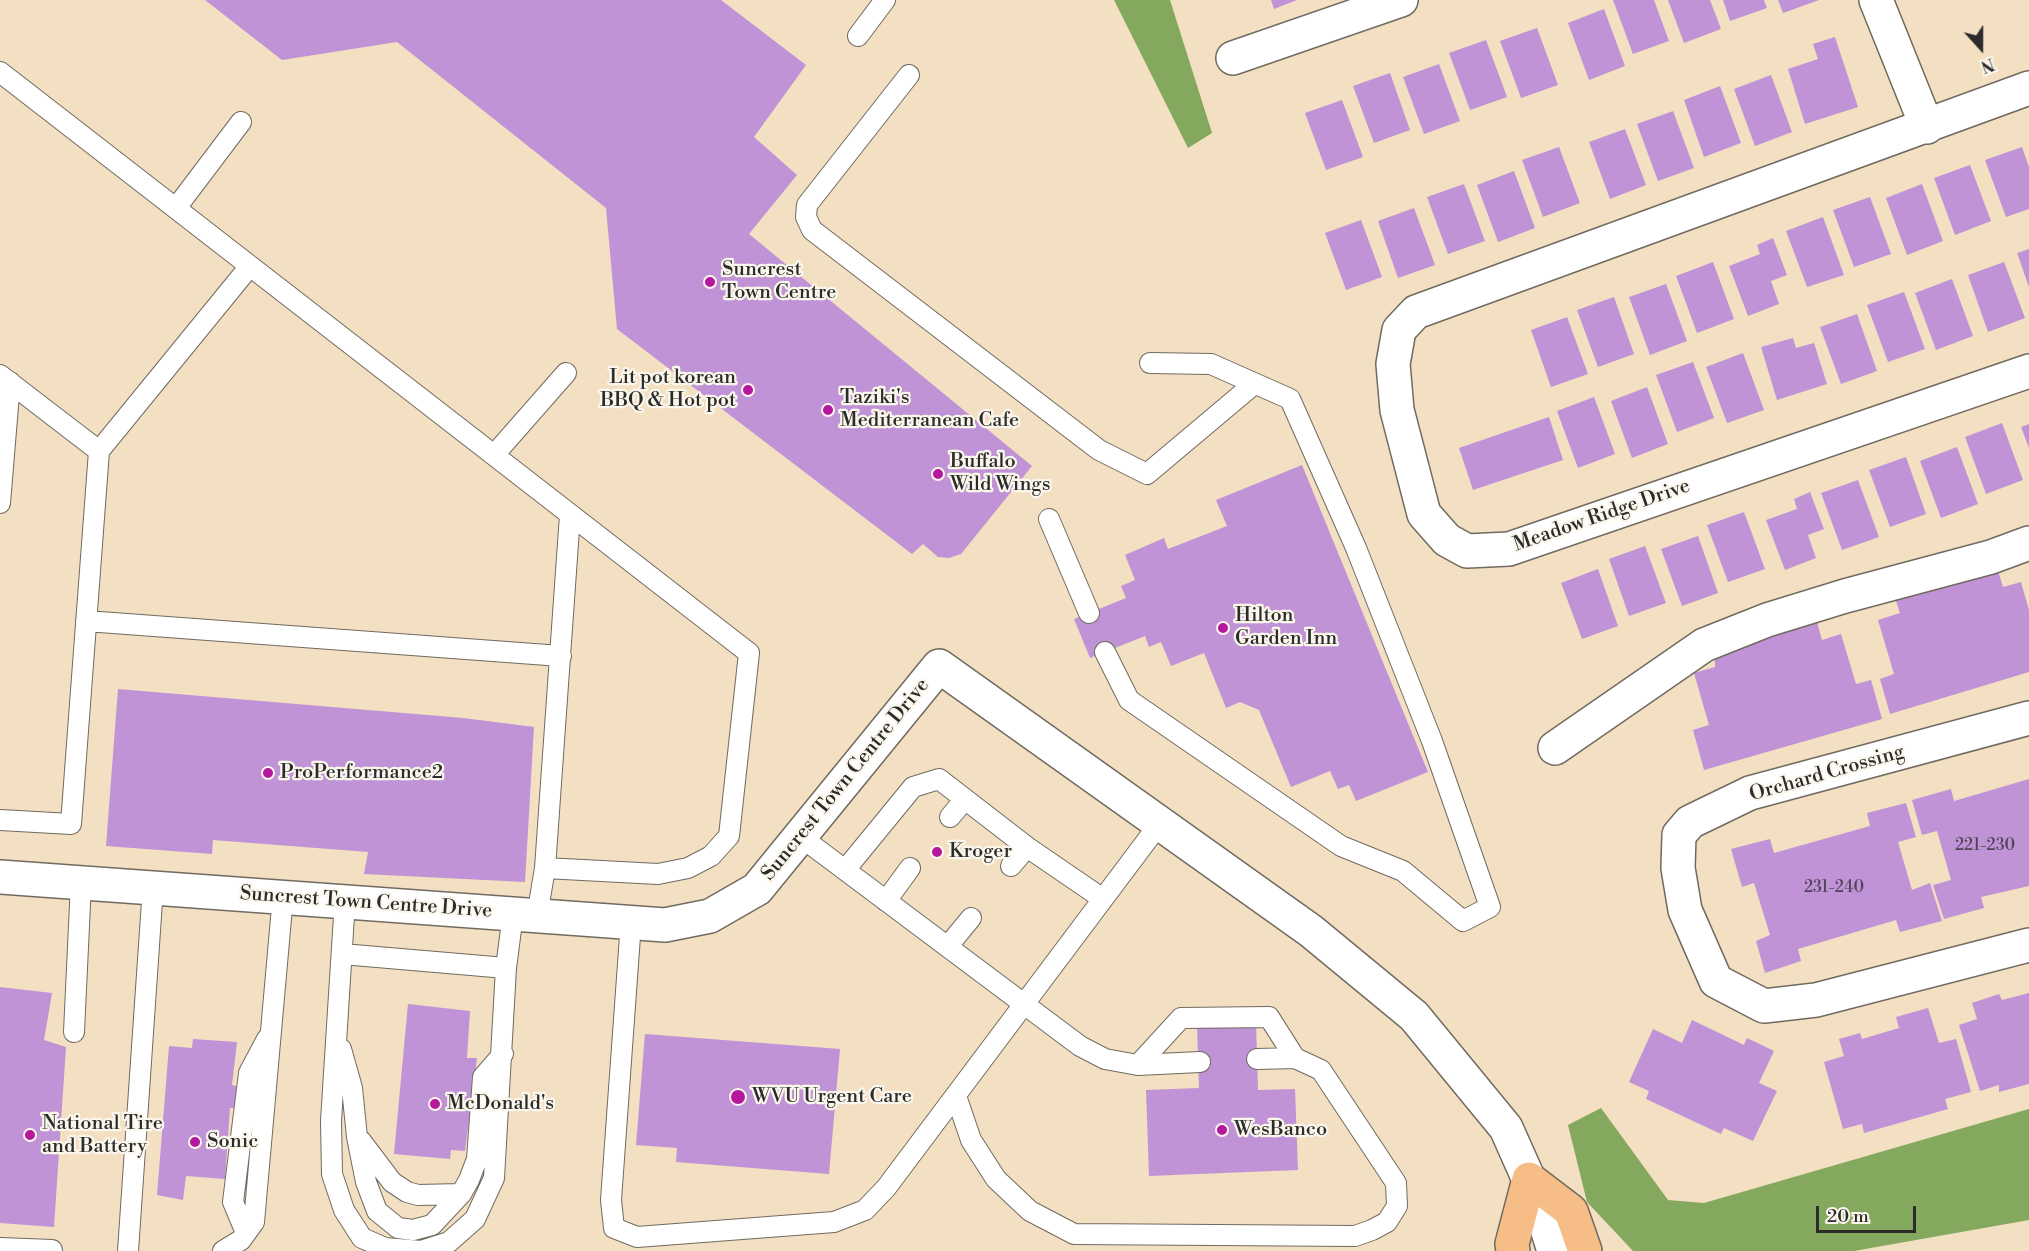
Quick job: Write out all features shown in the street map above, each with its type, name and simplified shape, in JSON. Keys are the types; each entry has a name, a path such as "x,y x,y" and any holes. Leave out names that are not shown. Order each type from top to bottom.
{"main road":[{"path":"1513,1251 1512,1244 1529,1179 1571,1211 1585,1251"}],"street":[{"path":"1233,58 1401,0"},
{"path":"1876,0 1927,127"},
{"name":"Meadow Ridge Drive","path":"2029,88 1416,312 1399,330 1393,364 1397,410 1424,514 1447,540 1467,551 1509,549 2029,371"},
{"path":"1555,748 1704,645 1767,620 1845,596 1991,557 2029,543"},
{"name":"Suncrest Town Centre Drive","path":"0,878 345,900 665,925 710,916 757,890 939,666 1311,931 1414,1016 1506,1128 1529,1179 1554,1251"},
{"name":"Orchard Crossing","path":"2029,718 1750,793 1690,822 1679,835 1678,868 1685,910 1716,981 1764,1006 1816,1000 2029,945"}],"lane":[{"path":"858,36 885,0"},
{"path":"0,72 748,653 729,836 711,856 688,868 658,874 545,868"},
{"path":"909,75 807,205 806,217 812,230 1099,450 1147,474 1254,384"},
{"path":"176,208 241,122"},
{"path":"0,820 71,824 99,451 250,266"},
{"path":"1105,652 1129,700 1341,846 1403,871 1463,921 1490,907 1432,741 1373,591 1290,399 1211,364 1150,363"},
{"path":"494,455 566,373"},
{"path":"5,379 99,451"},
{"path":"0,503 5,379"},
{"path":"345,900 331,1121 332,1174 344,1210 362,1238 385,1248 421,1251 449,1242 475,1219 494,1178 503,1054 506,968 545,868 570,514"},
{"path":"1049,519 1089,613"},
{"path":"86,621 561,656"},
{"path":"845,870 913,787 939,779 1027,847 1103,899"},
{"path":"950,818 965,799"},
{"path":"631,922 611,1200 614,1228 637,1237 834,1222 865,1210 886,1188 1160,824"},
{"path":"801,837 1080,1046 1105,1059 1138,1065 1200,1062"},
{"path":"1011,866 1027,847"},
{"path":"886,901 910,868"},
{"path":"74,1032 81,883"},
{"path":"128,1251 153,887"},
{"path":"223,1251 241,1240 254,1222 283,896"},
{"path":"948,946 971,918"},
{"path":"342,954 506,968"},
{"path":"1138,1065 1181,1018 1269,1017 1295,1058"},
{"path":"337,1035 352,1088 357,1137 366,1182 377,1211 398,1228 413,1230 432,1225 461,1194 477,1159 483,1077 503,1054"},
{"path":"956,1096 971,1140 996,1179 1030,1211 1074,1234 1355,1236 1387,1222 1397,1206 1396,1183 1321,1070 1295,1058 1257,1059"},
{"path":"357,1137 392,1182 406,1192 418,1195 461,1194"},
{"path":"0,1248 52,1251"}],"green space":[{"path":"1114,0 1170,0 1212,133 1188,148"},
{"path":"1601,1108 1668,1200 1704,1203 2029,1109 2029,1220 1854,1251 1633,1251 1587,1202 1568,1125"}],"building":[{"name":"Suncrest Town Centre","path":"205,0 721,0 806,65 754,137 797,175 749,234 1032,466 961,554 949,558 938,557 923,544 912,554 617,329 606,208 397,42 282,60"},
{"path":"1271,0 1297,0 1274,9"},
{"path":"1613,0 1654,0 1669,41 1633,54"},
{"path":"1668,0 1710,0 1721,29 1684,43"},
{"path":"1723,0 1764,0 1767,8 1730,21"},
{"path":"1778,0 1819,0 1783,13"},
{"path":"1604,9 1625,66 1589,80 1568,23"},
{"path":"1537,28 1558,85 1521,98 1500,41"},
{"path":"1835,37 1858,107 1805,124 1788,69 1818,59 1813,44"},
{"path":"1486,40 1507,97 1470,110 1449,53"},
{"path":"1439,64 1460,121 1424,134 1403,77"},
{"path":"1390,73 1410,130 1374,143 1353,86"},
{"path":"1771,75 1792,132 1755,146 1734,89"},
{"path":"1720,86 1741,143 1704,157 1684,100"},
{"path":"1342,100 1363,157 1326,170 1305,113"},
{"path":"1673,111 1694,168 1658,181 1637,124"},
{"path":"1625,129 1646,185 1610,199 1589,142"},
{"path":"1559,147 1580,203 1543,217 1522,160"},
{"path":"2022,147 2029,167 2029,209 2006,217 1985,160"},
{"path":"1970,165 1991,221 1955,235 1934,178"},
{"path":"1514,171 1535,228 1498,242 1477,185"},
{"path":"1464,184 1485,241 1448,254 1427,197"},
{"path":"1922,184 1943,241 1907,255 1886,198"},
{"path":"1870,197 1891,254 1854,267 1833,210"},
{"path":"1414,208 1435,265 1398,278 1378,221"},
{"path":"1823,217 1844,275 1807,287 1786,231"},
{"path":"1361,220 1382,277 1346,290 1325,233"},
{"path":"1773,238 1787,275 1771,281 1779,304 1748,316 1729,266 1760,254 1757,245"},
{"path":"2029,249 2029,287 2017,253"},
{"path":"1713,262 1734,319 1697,333 1676,276"},
{"path":"2004,262 2025,318 1988,332 1968,275"},
{"path":"1952,279 1973,336 1936,350 1915,293"},
{"path":"1666,284 1687,341 1650,355 1629,297"},
{"path":"1904,292 1925,349 1888,362 1867,305"},
{"path":"1614,297 1634,354 1598,367 1577,310"},
{"path":"1857,314 1877,371 1841,384 1820,327"},
{"path":"1567,317 1588,374 1551,387 1531,330"},
{"path":"1793,338 1796,348 1814,343 1827,384 1777,400 1761,347"},
{"path":"1743,353 1764,410 1727,423 1706,367"},
{"path":"1693,362 1714,418 1677,432 1656,375"},
{"path":"1647,387 1668,444 1632,458 1611,401"},
{"path":"1594,397 1615,454 1578,468 1557,411"},
{"path":"1549,417 1563,460 1473,490 1459,448"},
{"path":"2002,423 2023,480 1986,494 1965,437"},
{"path":"2029,424 2029,448 2021,427"},
{"path":"1957,447 1978,504 1941,518 1920,461"},
{"path":"1906,457 1926,514 1890,527 1869,470"},
{"name":"Hilton Garden Inn","path":"1302,465 1428,772 1356,801 1349,785 1338,789 1330,771 1291,787 1259,710 1240,702 1226,708 1204,653 1171,666 1161,642 1149,647 1145,636 1090,658 1074,619 1126,598 1121,586 1135,580 1125,555 1164,538 1168,549 1227,526 1216,500"},
{"path":"1858,480 1879,537 1842,550 1821,493"},
{"path":"1810,492 1824,529 1808,535 1816,558 1785,570 1766,520 1797,509 1794,499"},
{"path":"1744,512 1765,569 1728,582 1707,525"},
{"path":"1698,536 1718,593 1682,606 1661,549"},
{"path":"1645,546 1666,603 1629,616 1609,559"},
{"path":"1997,567 2003,587 2021,582 2029,610 2029,672 1890,714 1880,679 1894,674 1878,620 1900,613 1895,598"},
{"path":"1598,569 1618,626 1582,639 1561,583"},
{"path":"1817,622 1822,640 1841,634 1856,684 1871,680 1882,719 1704,770 1693,730 1709,725 1694,673 1715,667 1715,651"},
{"path":"118,689 463,718 534,727 525,882 364,874 368,852 213,840 212,854 106,846"},
{"path":"2029,779 2029,886 1981,897 1984,908 1944,919 1933,885 1951,880 1937,831 1922,835 1912,800 1951,789 1954,801"},
{"path":"1906,803 1916,837 1898,842 1912,890 1930,883 1942,921 1900,932 1896,920 1798,949 1801,961 1765,973 1756,941 1770,935 1754,883 1742,887 1731,849 1770,839 1774,853 1870,826 1867,813"},
{"name":"National Tire and Battery","path":"0,987 52,993 44,1040 66,1047 54,1227 0,1223"},
{"path":"2029,993 2029,1084 1999,1092 1999,1085 1980,1091 1959,1025 1977,1019 1972,1003 1999,994 2002,1000"},
{"name":"McDonald's","path":"408,1004 470,1011 467,1058 477,1058 465,1151 451,1150 450,1159 394,1154"},
{"path":"1928,1008 1939,1043 1956,1039 1971,1092 1945,1099 1948,1109 1864,1133 1862,1124 1843,1129 1824,1062 1844,1056 1839,1039 1860,1033 1862,1039 1899,1028 1896,1017"},
{"path":"1692,1020 1744,1045 1747,1038 1774,1051 1759,1083 1777,1091 1753,1141 1724,1128 1721,1134 1646,1099 1649,1091 1629,1082 1653,1029 1682,1043"},
{"name":"WesBanco","path":"1256,1023 1258,1090 1295,1089 1298,1170 1149,1176 1146,1090 1199,1088 1197,1025"},
{"name":"WVU Urgent Care","path":"645,1034 840,1049 829,1174 676,1162 677,1148 636,1145"},
{"name":"Sonic","path":"193,1039 237,1042 232,1085 240,1087 239,1108 230,1108 225,1179 186,1176 183,1200 157,1195 169,1046 192,1048"}],"place":[{"name":"Suncrest Town Centre","path":"710,282"},
{"name":"Lit pot korean BBQ & Hot pot","path":"748,390"},
{"name":"Taziki's Mediterranean Cafe","path":"828,410"},
{"name":"Buffalo Wild Wings","path":"938,474"},
{"name":"Hilton Garden Inn","path":"1223,628"},
{"name":"ProPerformance2","path":"268,773"},
{"name":"Kroger","path":"937,852"},
{"name":"WVU Urgent Care","path":"738,1097"},
{"name":"McDonald's","path":"435,1104"},
{"name":"WesBanco","path":"1222,1130"},
{"name":"National Tire and Battery","path":"30,1135"},
{"name":"Sonic","path":"195,1142"}]}
